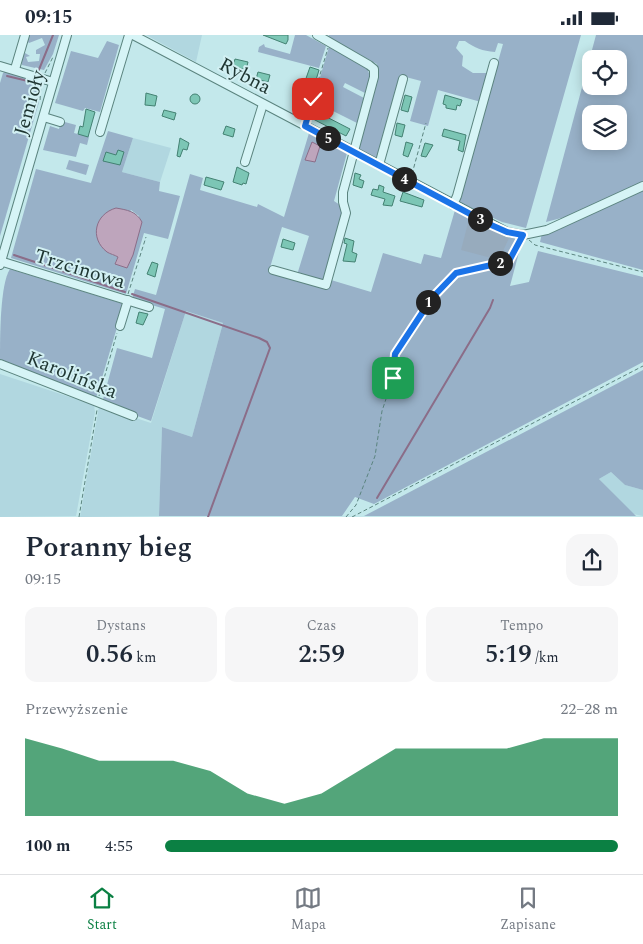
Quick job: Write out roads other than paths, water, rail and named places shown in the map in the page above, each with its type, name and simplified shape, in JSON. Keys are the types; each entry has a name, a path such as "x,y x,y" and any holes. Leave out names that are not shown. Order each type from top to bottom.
{"street":[{"path":"15,69 25,35"},
{"name":"Jemioły","path":"0,263 67,35"},
{"path":"100,132 131,35"},
{"name":"Rybna","path":"131,35 507,232 523,235 548,230 642,187"},
{"path":"273,270 326,285 346,213 343,192 375,73 369,65 317,35"},
{"path":"453,205 458,196 494,63"},
{"path":"0,66 15,69 52,82"},
{"path":"379,165 403,79"},
{"path":"245,162 263,104"},
{"path":"47,118 60,122"},
{"name":"Trzcinowa","path":"0,263 149,307"},
{"path":"120,326 127,300"},
{"name":"Karolińska","path":"0,365 133,416"}],"waterway":[{"path":"38,72 53,35"},
{"path":"7,76 32,82"},
{"path":"14,255 125,292"},
{"path":"132,294 259,338 267,342 270,348 208,517"},
{"path":"377,498 493,300"}]}
